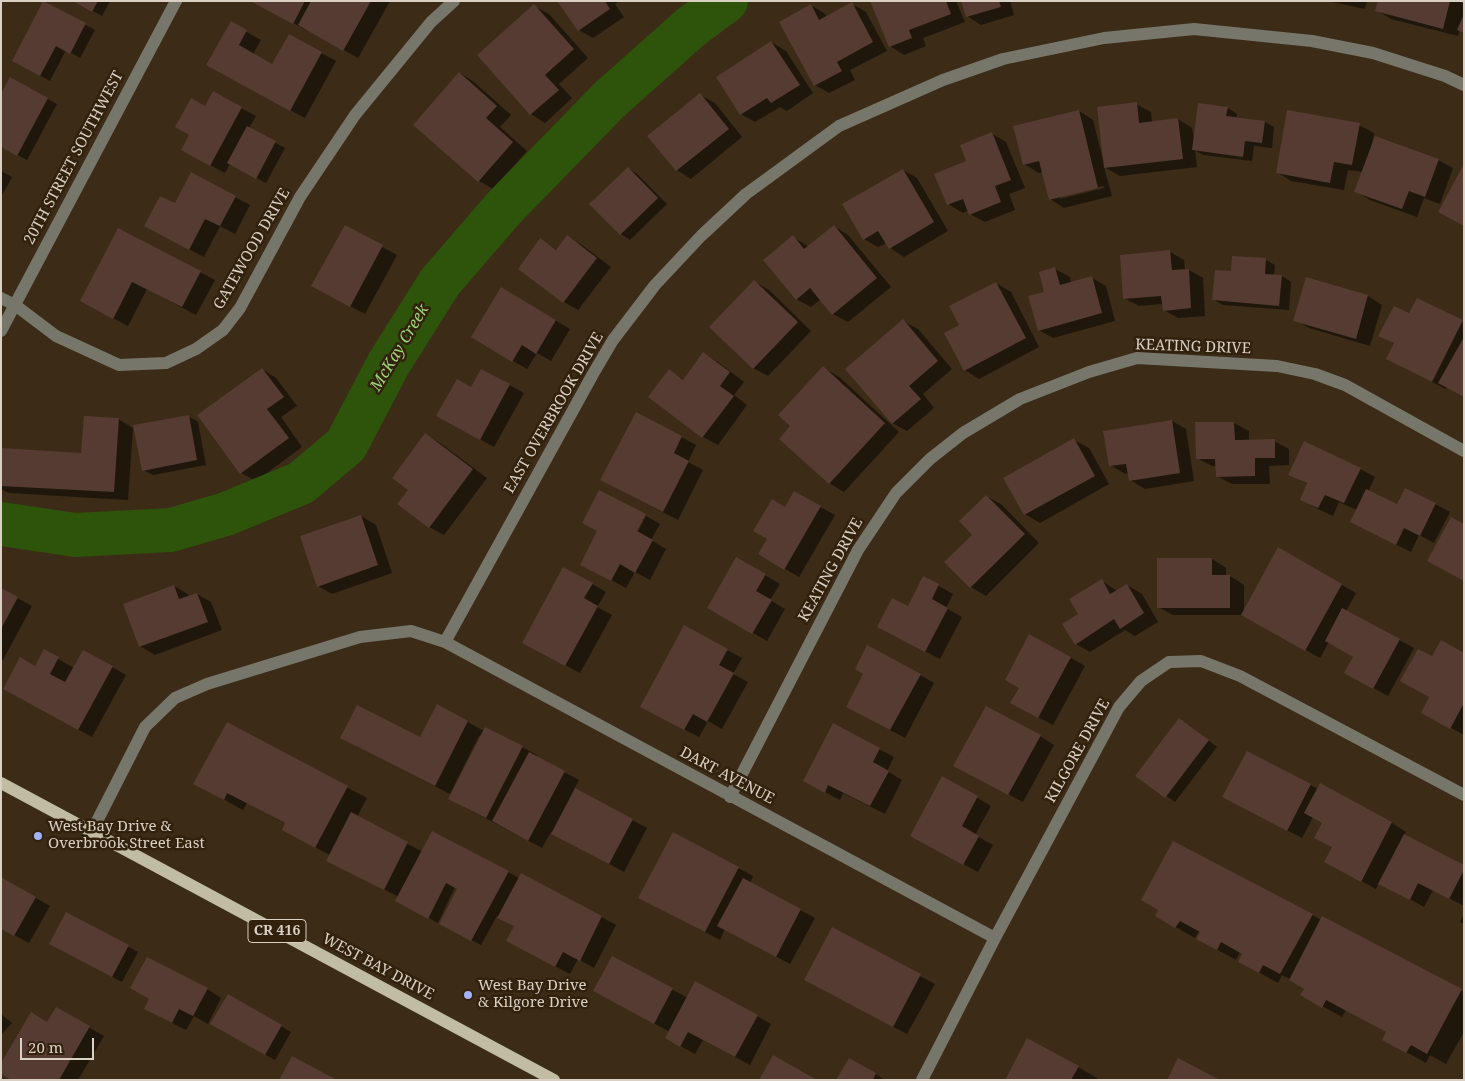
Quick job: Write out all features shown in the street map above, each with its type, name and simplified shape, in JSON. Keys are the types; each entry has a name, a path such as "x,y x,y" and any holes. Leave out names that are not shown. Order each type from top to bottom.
{"main road":[{"name":"WEST BAY DRIVE","path":"1,782 554,1080"}],"street":[{"name":"20TH STREET SOUTHWEST","path":"1,331 176,1"},
{"name":"GATEWOOD DRIVE","path":"1,298 56,336 119,365 166,364 196,350 223,330 240,308 300,197 355,115 432,22 454,1"},
{"name":"EAST OVERBROOK DRIVE","path":"445,642 593,374 614,340 655,285 701,236 746,194 839,126 943,80 1003,59 1104,38 1194,29 1312,41 1373,53 1445,76 1464,85"},
{"name":"KEATING DRIVE","path":"730,797 858,550 896,493 930,459 963,433 1020,400 1089,372 1137,358 1277,366 1315,374 1345,385 1464,451"},
{"path":"92,831 145,727 175,698 207,684 360,637 411,631 445,642"},
{"name":"DART AVENUE","path":"445,642 995,938"},
{"name":"KILGORE DRIVE","path":"922,1080 995,938 1119,707 1141,681 1169,662 1201,661 1240,676 1464,795"}],"building":[{"path":"43,1 86,23 70,54 56,46 40,76 12,61"},
{"path":"73,1 98,1 92,12"},
{"path":"250,1 305,1 293,24"},
{"path":"311,1 371,1 343,51 298,25"},
{"path":"557,1 605,1 610,9 578,31"},
{"path":"870,1 946,1 951,14 909,30 912,38 889,47"},
{"path":"961,1 999,1 1001,7 966,17"},
{"path":"1378,1 1450,1 1443,29 1375,11"},
{"path":"852,2 873,42 837,62 842,71 814,86 779,22 811,4 819,20"},
{"path":"534,4 574,49 545,75 559,90 530,115 477,55"},
{"path":"1464,14 1464,33 1457,30"},
{"path":"231,21 247,30 239,45 272,64 289,34 322,52 290,111 206,65"},
{"path":"771,41 800,85 771,103 767,98 740,115 716,77"},
{"path":"459,72 497,106 486,118 513,142 478,182 413,125"},
{"path":"10,77 48,98 17,156 1,147 1,94"},
{"path":"213,91 242,107 210,166 181,150 189,135 175,127 191,98 205,106"},
{"path":"700,93 729,129 676,171 647,136"},
{"path":"1137,102 1139,123 1178,118 1183,159 1104,168 1097,107"},
{"path":"1198,103 1228,107 1226,116 1265,121 1262,143 1245,141 1243,157 1192,150"},
{"path":"1079,110 1098,188 1049,200 1039,161 1023,165 1013,126"},
{"path":"1287,110 1360,123 1352,165 1334,162 1330,183 1276,173"},
{"path":"247,126 276,141 256,179 227,163"},
{"path":"992,132 1011,180 995,186 1001,202 969,215 963,199 947,205 934,174 966,161 960,145"},
{"path":"1375,136 1439,159 1425,197 1409,191 1402,209 1354,192"},
{"path":"1464,164 1464,226 1438,212"},
{"path":"628,167 658,198 620,235 589,204"},
{"path":"903,169 934,222 889,249 878,231 863,240 842,204"},
{"path":"191,172 236,196 220,226 205,219 189,250 144,226 160,196 175,203"},
{"path":"345,225 383,245 350,307 311,286"},
{"path":"834,225 877,278 832,315 810,288 796,300 763,260 793,235 804,249"},
{"path":"118,228 201,271 182,307 132,282 113,319 80,301"},
{"path":"567,235 597,258 563,303 518,269 540,238 556,250"},
{"path":"1170,250 1172,270 1189,269 1191,308 1163,311 1161,296 1123,299 1120,255"},
{"path":"1232,256 1266,258 1265,274 1282,275 1279,306 1212,300 1215,270 1231,271"},
{"path":"1055,267 1060,285 1092,276 1102,313 1038,331 1028,296 1044,292 1039,272"},
{"path":"1306,277 1368,295 1356,339 1293,321"},
{"path":"754,280 798,322 753,369 709,327"},
{"path":"996,282 1026,338 964,371 944,333 959,325 949,306"},
{"path":"501,287 556,320 536,354 522,345 512,362 471,337"},
{"path":"1417,298 1463,320 1432,382 1386,359 1394,343 1378,336 1394,306 1409,313"},
{"path":"903,319 938,361 909,386 921,399 892,424 845,369"},
{"path":"1464,337 1464,397 1438,383"},
{"path":"703,352 730,372 720,386 734,396 702,438 648,397 669,369 683,380"},
{"path":"823,366 885,423 829,484 779,439 790,426 778,415"},
{"path":"262,368 284,397 267,409 289,438 240,474 197,415"},
{"path":"481,369 510,384 480,440 436,416 457,379 471,387"},
{"path":"636,412 682,436 674,453 689,461 663,512 600,480"},
{"path":"189,415 197,460 142,471 133,425"},
{"path":"84,416 119,418 114,492 1,486 1,448 81,453"},
{"path":"1172,420 1180,473 1129,481 1126,464 1109,466 1103,431"},
{"path":"1195,422 1234,422 1235,440 1275,439 1275,458 1255,458 1255,476 1216,477 1215,459 1196,459"},
{"path":"425,433 473,469 429,528 397,504 408,490 392,478"},
{"path":"1074,438 1095,476 1024,515 1003,478"},
{"path":"1304,441 1361,468 1344,503 1325,495 1318,508 1300,500 1307,483 1288,475"},
{"path":"1405,488 1436,503 1420,536 1404,528 1396,545 1350,522 1366,489 1397,504"},
{"path":"599,490 646,514 637,531 653,540 635,573 620,564 611,581 580,565 597,531 582,523"},
{"path":"794,491 821,506 784,570 758,554 767,539 753,531 772,499 785,507"},
{"path":"986,495 1025,534 970,588 944,562 972,535 959,521"},
{"path":"361,515 378,565 317,587 300,536"},
{"path":"1451,517 1464,524 1464,581 1427,561"},
{"path":"1278,547 1342,584 1305,651 1241,615"},
{"path":"736,557 766,574 756,591 772,600 752,634 707,608"},
{"path":"1157,558 1212,558 1212,575 1230,575 1230,608 1157,608"},
{"path":"563,567 593,583 584,598 598,606 565,666 522,643"},
{"path":"923,576 939,584 932,599 948,608 925,652 877,627 892,598 908,606"},
{"path":"1102,579 1110,594 1127,584 1144,613 1120,629 1114,619 1075,645 1062,624 1078,614 1069,599"},
{"path":"174,585 179,599 197,593 208,622 139,647 123,604"},
{"path":"1,588 18,597 1,629"},
{"path":"1342,608 1400,639 1373,689 1344,673 1353,657 1325,641"},
{"path":"684,625 728,649 719,665 734,673 707,722 693,714 684,730 640,707"},
{"path":"1029,634 1071,657 1038,718 1010,703 1019,688 1005,680"},
{"path":"1441,640 1464,653 1464,703 1450,729 1421,713 1429,697 1400,681 1418,649 1432,656"},
{"path":"867,645 921,674 890,730 846,707 863,674 855,669"},
{"path":"44,649 59,657 50,674 65,682 83,650 113,666 78,730 3,689 20,657 35,666"},
{"path":"437,704 468,721 435,786 340,738 357,705 420,737"},
{"path":"986,706 1041,735 1008,795 953,766"},
{"path":"1179,718 1209,740 1165,798 1135,776"},
{"path":"227,722 348,786 315,848 282,830 285,823 227,793 224,800 193,784"},
{"path":"833,723 880,748 873,762 889,771 870,806 828,785 825,793 803,781"},
{"path":"485,727 523,746 486,818 448,799"},
{"path":"1247,751 1311,784 1287,831 1222,797"},
{"path":"529,752 565,771 528,841 492,821"},
{"path":"942,776 978,796 962,826 979,836 963,865 910,836"},
{"path":"1320,783 1392,822 1361,882 1324,862 1332,847 1314,838 1322,823 1304,813"},
{"path":"575,788 633,819 609,864 551,834"},
{"path":"351,812 408,842 384,890 326,861"},
{"path":"432,831 509,871 471,941 439,924 457,889 446,883 428,919 395,901"},
{"path":"673,832 739,867 705,932 638,898"},
{"path":"1404,834 1464,865 1464,870 1449,899 1418,883 1410,900 1378,884"},
{"path":"1173,841 1313,914 1280,974 1263,965 1259,973 1238,962 1242,954 1221,942 1217,950 1196,939 1200,932 1180,921 1175,928 1155,916 1158,910 1141,900"},
{"path":"521,873 602,916 580,961 563,952 555,967 506,941 514,926 497,918"},
{"path":"1,877 36,897 14,936 1,929"},
{"path":"743,878 801,909 776,957 717,926"},
{"path":"66,912 129,945 112,977 49,944"},
{"path":"1322,916 1462,989 1427,1054 1411,1045 1406,1053 1382,1040 1386,1032 1326,1000 1322,1008 1300,995 1304,989 1289,980"},
{"path":"832,927 921,974 893,1027 804,980"},
{"path":"612,956 673,988 654,1024 593,991"},
{"path":"147,957 208,988 193,1016 179,1009 172,1023 144,1009 149,999 130,988"},
{"path":"695,981 758,1015 735,1057 688,1032 680,1047 665,1038"},
{"path":"228,994 282,1025 265,1055 210,1024"},
{"path":"56,1007 90,1026 59,1080 11,1080 1,1074 1,1063 31,1012 47,1022"},
{"path":"1027,1038 1079,1066 1071,1080 1005,1080"},
{"path":"773,1055 817,1080 759,1080"},
{"path":"292,1056 337,1080 279,1080"},
{"path":"849,1058 876,1073 873,1080 836,1080"},
{"path":"1178,1058 1220,1080 1167,1080"}],"waterway":[{"name":"McKay Creek","path":"1,524 75,535 171,530 226,514 301,483 346,445 389,363 440,282 503,209 609,100 691,27 726,1"}],"place":[{"name":"West Bay Drive & Overbrook Street East","path":"38,836"},
{"name":"West Bay Drive & Kilgore Drive","path":"468,995"}]}
